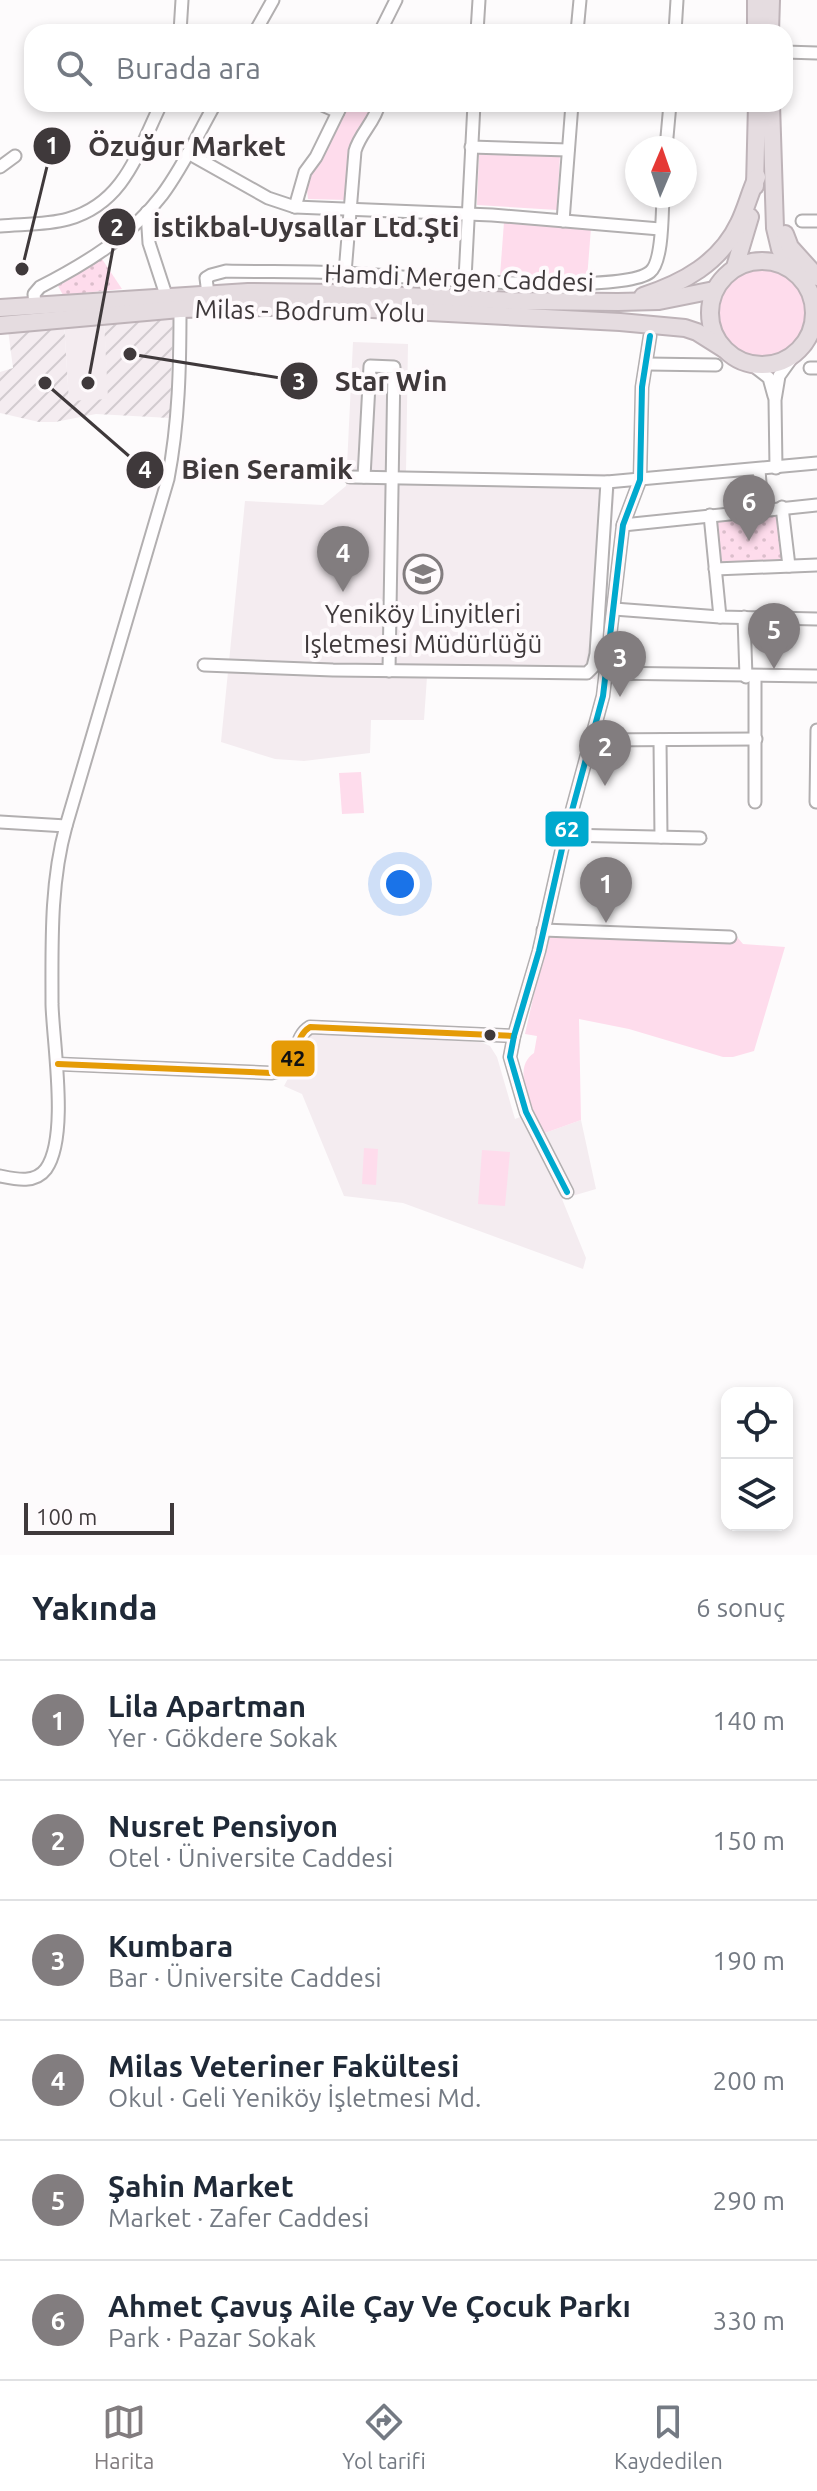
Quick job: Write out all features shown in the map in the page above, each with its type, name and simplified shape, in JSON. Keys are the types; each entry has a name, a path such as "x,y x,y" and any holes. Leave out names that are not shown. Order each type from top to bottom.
{"highway":[{"path":"756,0 756,24"},
{"path":"770,24 771,0"},
{"path":"735,267 749,225 757,177 757,112"},
{"path":"771,112 775,228 780,249 809,281 815,313 812,341 794,355 770,365 736,359 715,336 709,305 714,290 735,267 750,261 766,260 781,264 809,281"},
{"path":"618,302 676,285 709,263 735,231 757,177"},
{"path":"618,302 685,298 714,290"},
{"name":"Milas - Bodrum Yolu","path":"0,325 174,303 208,294 286,292 618,302"},
{"name":"Milas - Bodrum Yolu","path":"0,308 174,303 315,306 620,322 685,328 724,349"}],"street":[{"path":"180,24 182,0"},
{"path":"260,24 273,0"},
{"path":"384,24 396,0"},
{"path":"478,24 479,0"},
{"path":"578,24 580,0"},
{"path":"676,24 677,0"},
{"path":"793,52 817,53"},
{"path":"0,226 69,219 111,195 137,158 157,112"},
{"path":"35,305 34,294 40,287 91,258 147,212 167,189 211,112"},
{"path":"295,207 305,172 338,112"},
{"path":"345,273 357,145 377,112"},
{"path":"465,279 473,112"},
{"path":"563,221 571,112"},
{"path":"667,136 669,112"},
{"path":"471,147 568,150"},
{"path":"188,153 268,198 295,207 468,214 660,229"},
{"path":"0,167 15,156"},
{"name":"Hamdi Mergen Caddesi","path":"208,294 206,278 217,273 345,273 584,284 635,278 646,275 655,266 662,208"},
{"path":"0,1176 27,1180 37,1177 47,1167 54,1141 58,1064 52,1008 53,921 58,861 168,479 173,451 179,389 174,303 149,243 147,212"},
{"path":"802,221 817,221"},
{"path":"567,1192 524,1108 510,1057 592,740 606,673 623,525 640,480 642,387 650,336"},
{"path":"776,468 775,400 779,376 794,355"},
{"path":"647,364 716,365"},
{"path":"751,364 769,378 775,400"},
{"path":"364,477 370,366 394,367 389,671"},
{"path":"350,477 607,482 817,463"},
{"path":"759,470 762,509"},
{"path":"204,665 583,674 590,670 596,654 607,482"},
{"path":"623,525 817,505"},
{"path":"782,507 789,566"},
{"path":"710,515 720,617"},
{"path":"715,569 817,565"},
{"path":"614,609 720,617 817,619"},
{"path":"744,617 756,739 755,802"},
{"path":"606,673 817,676"},
{"path":"816,802 817,730"},
{"path":"592,740 756,739"},
{"path":"660,740 661,837"},
{"path":"0,822 66,826"},
{"path":"565,835 700,838"},
{"path":"543,930 730,937"},
{"path":"58,1064 271,1073 290,1064 302,1034 310,1027 514,1036"}],"shaded area":[{"path":"345,112 371,112 354,138 347,200 308,199 306,181"},
{"path":"479,153 560,155 557,210 477,205"},
{"path":"504,222 591,228 587,279 500,276"},
{"path":"102,259 122,289 63,295 58,286"},
{"path":"761,266 778,270 793,280 803,295 807,312 803,329 793,344 778,354 761,358 744,354 729,344 719,329 715,312 719,295 729,280 744,270"},
{"path":"173,313 170,418 96,414 39,422 0,413 0,372 13,368 8,330 64,323 69,401 108,399 104,321"},
{"path":"104,321 109,399 69,402 64,323"},
{"name":"Yeniköy Linyitleri Işletmesi Müdürlüğü","path":"353,342 408,344 406,472 616,474 602,642 595,679 427,677 424,720 371,720 370,753 304,761 275,759 221,742 245,501 323,505 346,486"},
{"path":"782,507 789,566 715,569 710,515"},
{"path":"361,772 364,813 342,814 339,773"},
{"path":"732,931 743,944 785,947 754,1051 723,1057 629,1029 579,1019 581,1120 545,1133 526,1092 524,1070 527,1060 534,1053 537,1036 525,1034 547,936 730,944"},
{"path":"306,1032 481,1042 490,1046 497,1057 515,1119 533,1112 545,1133 581,1120 596,1189 562,1199 586,1258 583,1269 403,1203 344,1196 302,1094 284,1086 300,1056"},
{"path":"364,1148 378,1149 376,1185 362,1184"},
{"path":"482,1150 510,1152 505,1206 478,1204"}],"transit line":[{"name":"62","path":"567,1192 526,1112 510,1057 603,696 623,525 640,480 642,387 650,336"},
{"name":"42","path":"58,1064 271,1073 288,1065 304,1032 310,1027 514,1036"}],"place":[{"name":"Özuğur Market","path":"22,269"},
{"name":"Star Win","path":"130,354"},
{"name":"Bien Seramik","path":"45,383"},
{"name":"İstikbal-Uysallar Ltd.Şti","path":"88,383"},
{"name":"Ahmet Çavuş Aile Çay Ve Çocuk Parkı","path":"749,541"},
{"name":"Yeniköy Linyitleri Işletmesi Müdürlüğü","path":"423,574"},
{"name":"Milas Veteriner Fakültesi","path":"343,592"},
{"name":"Şahin Market","path":"774,669"},
{"name":"Kumbara","path":"620,697"},
{"name":"Nusret Pensiyon","path":"605,786"},
{"name":"Lila Apartman","path":"606,923"}]}
